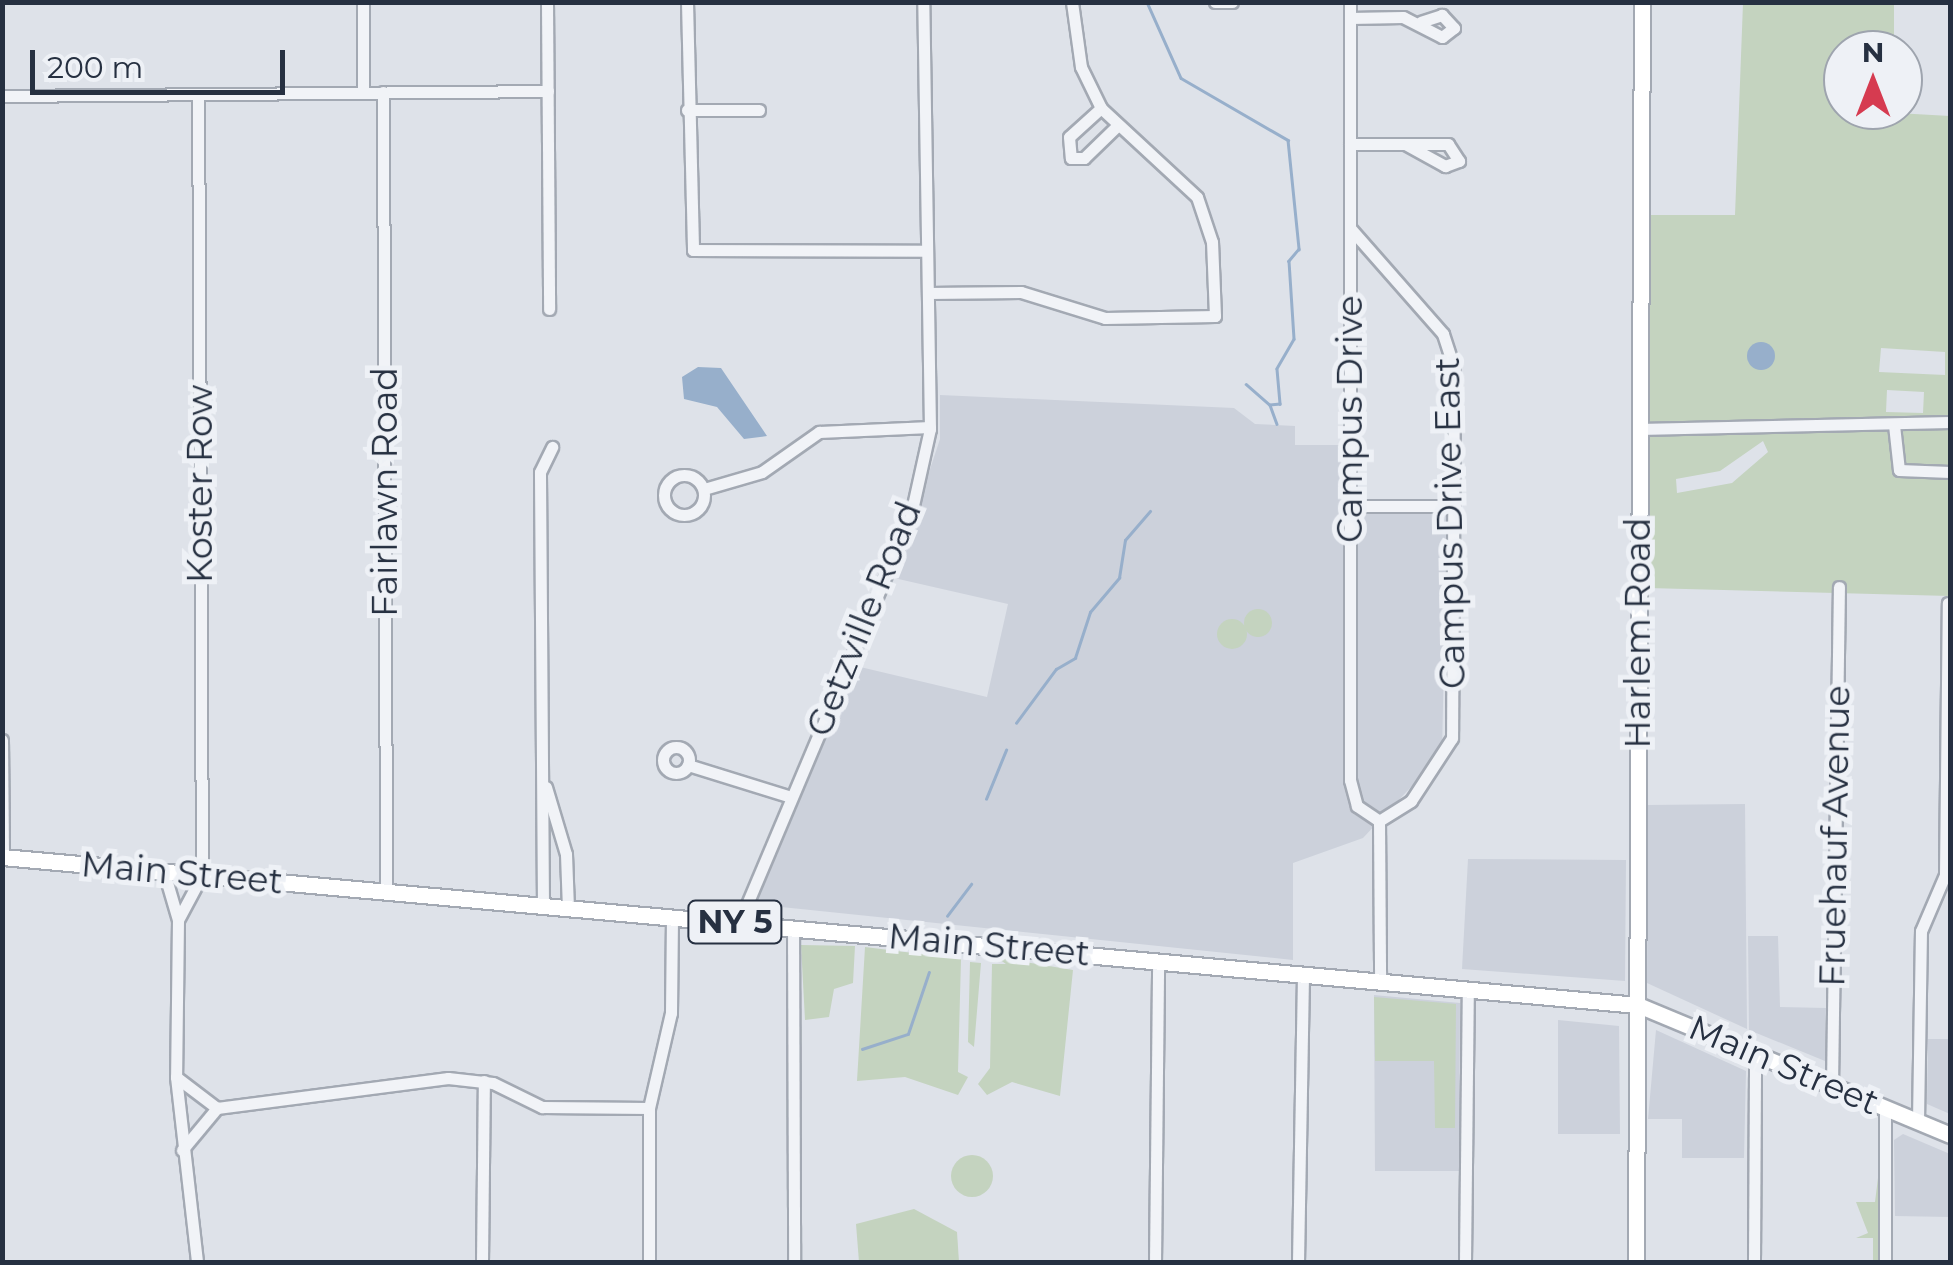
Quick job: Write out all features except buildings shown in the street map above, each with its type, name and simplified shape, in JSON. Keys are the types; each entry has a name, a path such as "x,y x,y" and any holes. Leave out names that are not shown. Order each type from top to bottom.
{"main road":[{"name":"Harlem Road","path":"1636,1262 1642,2"},
{"name":"Main Street","path":"3,857 1638,1004 1950,1134"}],"street":[{"path":"363,2 363,92"},
{"path":"547,2 548,309"},
{"path":"687,2 688,235 698,254 926,251"},
{"name":"Getzville Road","path":"740,923 910,519 930,427 923,2"},
{"path":"928,292 1020,292 1105,318 1215,316 1212,242 1197,197 1165,158 1101,108 1077,52 1072,2"},
{"path":"1215,2 1232,2"},
{"name":"Campus Drive","path":"1350,2 1351,789 1379,822"},
{"path":"1350,18 1420,22"},
{"path":"2,96 548,90"},
{"name":"Fairlawn Road","path":"384,92 386,892"},
{"name":"Koster Row","path":"198,94 202,874"},
{"path":"1101,108 1068,137 1072,158 1084,158 1118,125"},
{"path":"688,110 759,110"},
{"path":"1350,144 1405,144"},
{"name":"Campus Drive East","path":"1350,228 1449,344 1454,506 1452,738 1411,801 1379,822"},
{"path":"1640,429 1950,422"},
{"path":"1894,425 1899,470 1950,472"},
{"path":"704,489 762,472 818,432 930,427"},
{"path":"543,906 540,472 552,447"},
{"path":"1350,506 1454,506"},
{"name":"Fruehauf Avenue","path":"1832,1085 1839,586"},
{"path":"1918,1121 1921,931 1948,876 1948,603"},
{"path":"2,740 3,857"},
{"path":"688,765 791,797"},
{"path":"542,769 566,854 568,908"},
{"path":"1379,822 1380,980"},
{"path":"164,872 178,920 176,1077 181,1156 197,1262"},
{"path":"178,920 202,874"},
{"path":"650,1262 650,1108 671,1013 672,917"},
{"path":"793,928 794,1262"},
{"path":"1155,1262 1158,960"},
{"path":"1298,1262 1303,973"},
{"path":"1466,1262 1468,988"},
{"path":"1754,1262 1755,1053"},
{"path":"176,1077 216,1108"},
{"path":"181,1156 216,1108 414,1079 484,1081 542,1107 650,1108"},
{"path":"482,1262 484,1081"},
{"path":"1884,1107 1886,1262"}],"shaded area":[{"path":"940,395 1234,408 1255,424 1295,426 1295,445 1344,445 1345,512 1447,511 1442,754 1363,838 1293,863 1293,960 752,904 856,666 987,697 1008,604 894,578 940,439"},
{"path":"1745,804 1747,1029 1647,983 1648,805"},
{"path":"1468,859 1626,860 1625,981 1462,969"},
{"path":"1748,936 1778,936 1780,1007 1826,1008 1825,1061 1749,1030"},
{"path":"1374,995 1460,1003 1459,1171 1375,1171"},
{"path":"1558,1020 1619,1026 1620,1134 1558,1134"},
{"path":"1656,1030 1746,1071 1744,1158 1682,1158 1682,1119 1648,1119"},
{"path":"1928,1039 1950,1039 1950,1114 1927,1104"},
{"path":"1903,1134 1950,1154 1950,1217 1895,1216 1894,1140"}],"green space":[{"path":"1743,3 1894,3 1894,30 1823,30 1823,130 1923,130 1923,114 1950,116 1950,596 1648,588 1648,215 1735,215","holes":["1881,348 1945,352 1945,375 1879,372","1887,390 1924,392 1923,413 1886,412","1763,441 1768,452 1732,483 1677,493 1676,479 1720,471"]},
{"path":"1258,609 1268,613 1272,623 1268,633 1258,637 1248,633 1244,623 1248,613"},
{"path":"1232,619 1243,623 1247,634 1243,645 1232,649 1221,645 1217,634 1221,623"},
{"path":"801,945 855,946 853,983 834,989 829,1017 805,1020"},
{"path":"865,947 961,959 958,1072 968,1077 958,1095 905,1077 857,1081"},
{"path":"996,957 1073,970 1060,1096 1012,1082 987,1095 978,1084 990,1068 992,964 1006,964"},
{"path":"970,962 981,963 974,1047 968,1042"},
{"path":"1374,997 1456,1004 1455,1128 1435,1128 1434,1061 1375,1061"},
{"path":"972,1155 987,1161 993,1176 987,1191 972,1197 957,1191 951,1176 957,1161"},
{"path":"1879,1170 1879,1262 1873,1262 1873,1238 1856,1238 1868,1233 1856,1202 1875,1202"},
{"path":"914,1209 957,1232 959,1262 859,1262 856,1224"}],"water":[{"path":"1761,342 1771,346 1775,356 1771,366 1761,370 1751,366 1747,356 1751,346"},
{"path":"698,367 721,368 767,436 744,439 717,407 684,399 682,377"}],"waterway":[{"path":"1147,2 1181,78 1288,140 1299,249 1289,261 1294,339 1277,369 1280,404 1270,405 1277,424"},
{"path":"1246,384 1270,405"},
{"path":"1016,723 1056,669 1075,658 1090,612 1119,578 1125,540 1150,511"},
{"path":"986,799 1006,750"},
{"path":"947,916 971,884"},
{"path":"862,1049 908,1034 929,972"}]}
